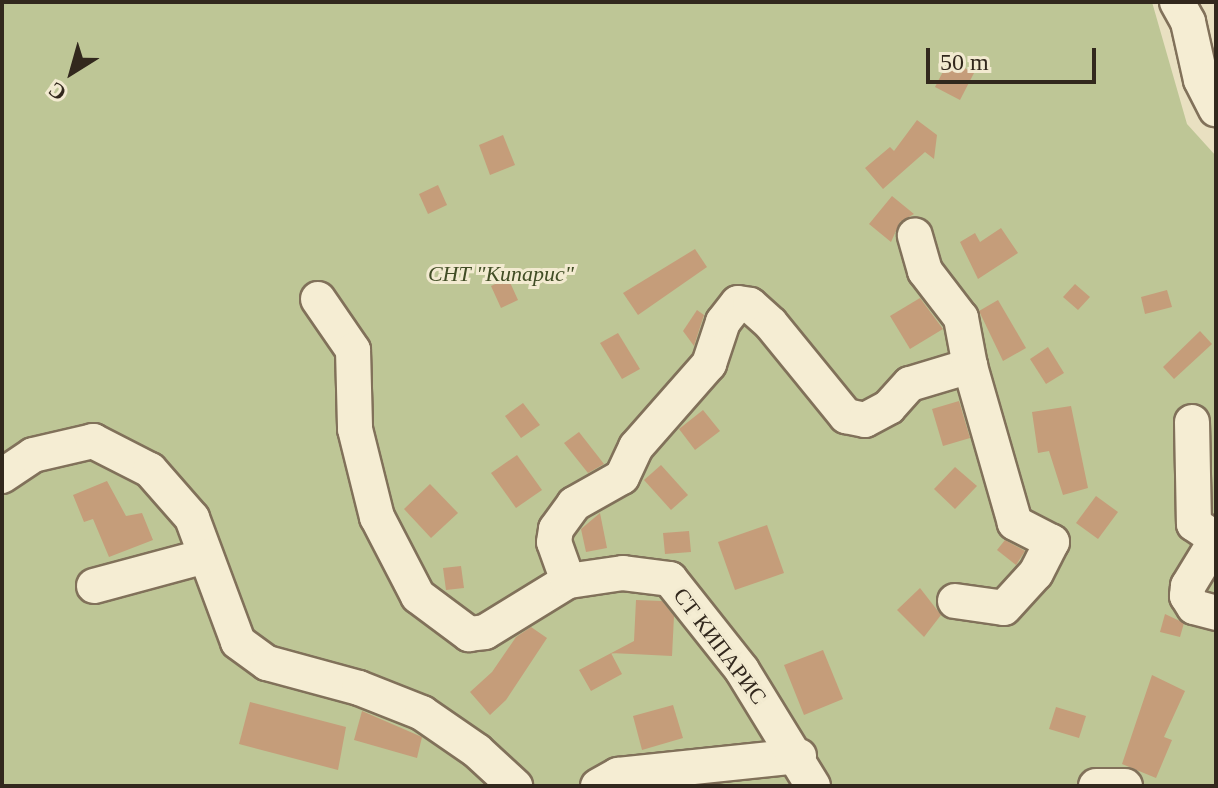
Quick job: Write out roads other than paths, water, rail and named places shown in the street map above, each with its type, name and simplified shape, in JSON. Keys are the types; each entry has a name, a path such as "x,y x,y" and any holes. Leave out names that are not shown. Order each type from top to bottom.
{"lane":[{"path":"1177,2 1188,22 1201,80 1216,109"},
{"path":"915,235 925,271 961,318 970,366 1015,523 1052,542 1036,573 1004,608 955,601"},
{"path":"318,299 353,350 355,429 377,517 418,596 469,634 485,632 568,581 554,542 563,515 622,477 636,447 709,364 723,322 738,303 750,305 771,324 846,416 865,420 889,407 910,384 970,366"},
{"path":"1192,422 1194,524 1216,540 1188,586 1187,596 1194,607 1216,613"},
{"path":"2,476 33,455 93,441 150,470 192,518 238,642 267,663 359,688 422,713 477,751 515,786"},
{"path":"94,586 205,556"},
{"name":"СТ КИПАРИС","path":"568,581 623,573 670,579 742,670 806,771"},
{"path":"598,786 618,775 806,771"},
{"path":"1096,786 1125,786"}],"park label":[{"name":"СНТ \"Кипарис\"","path":"501,274"}]}
